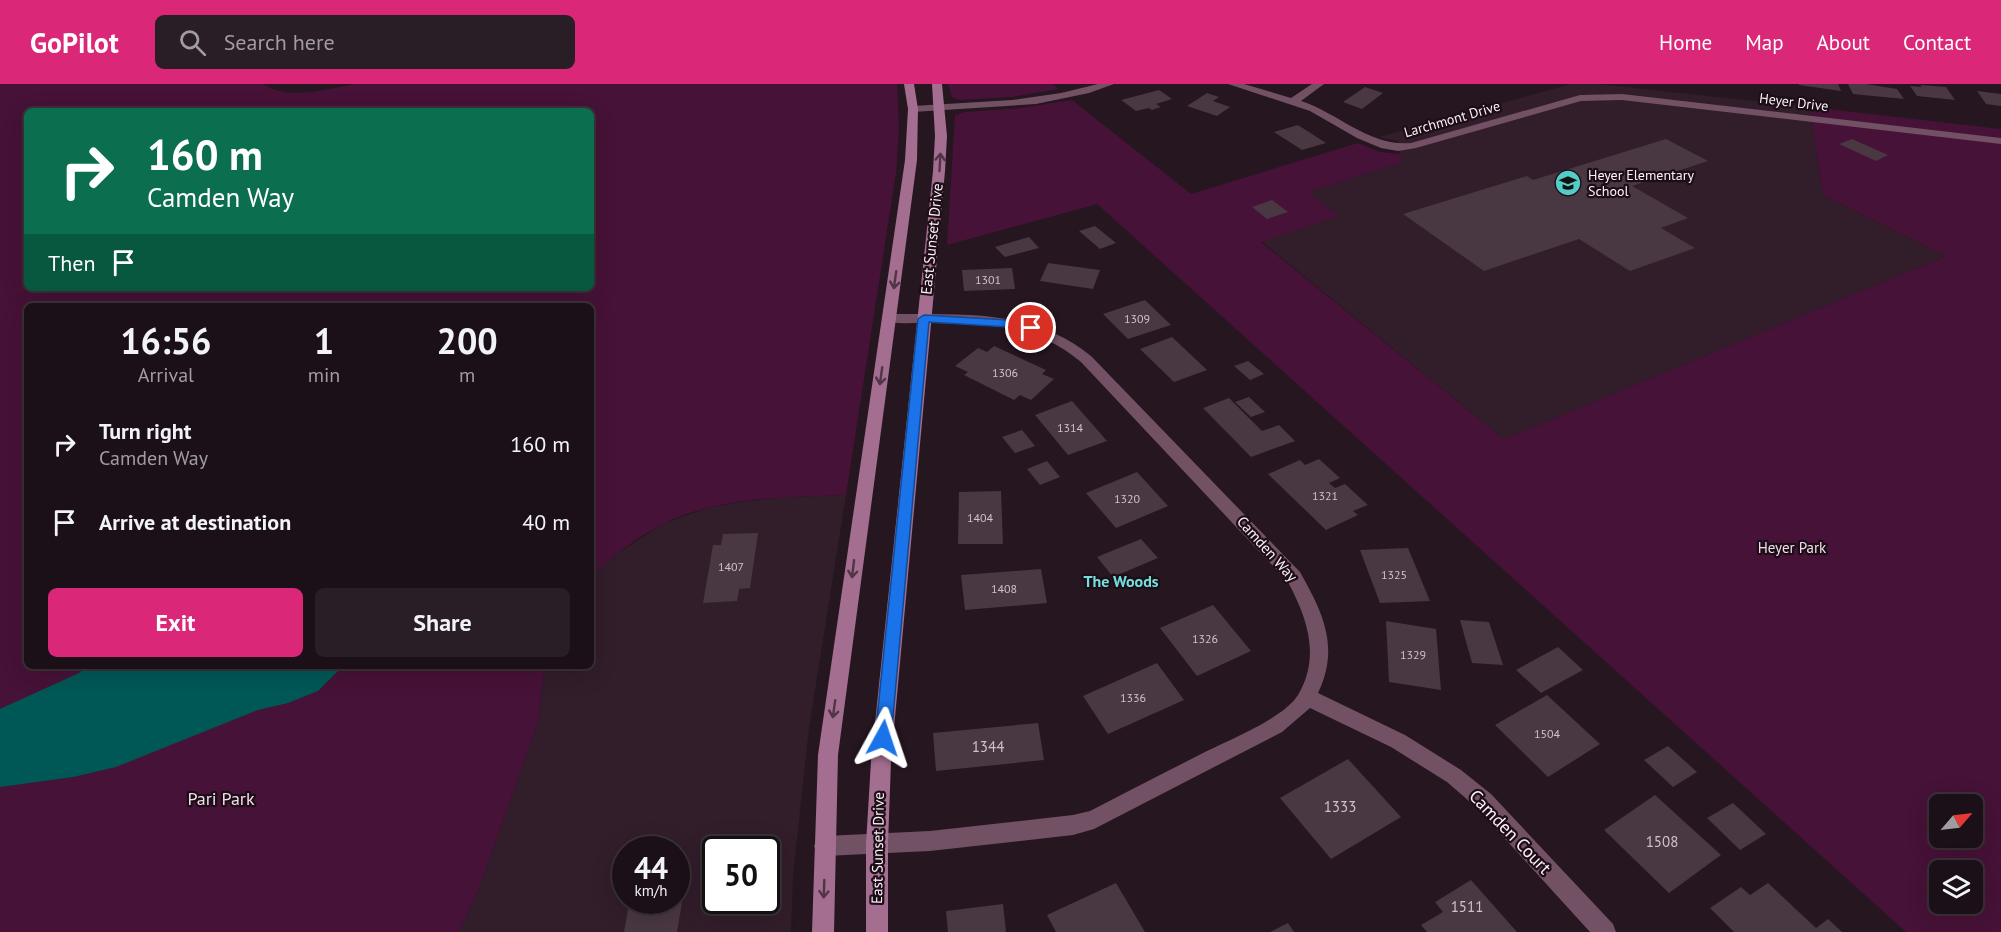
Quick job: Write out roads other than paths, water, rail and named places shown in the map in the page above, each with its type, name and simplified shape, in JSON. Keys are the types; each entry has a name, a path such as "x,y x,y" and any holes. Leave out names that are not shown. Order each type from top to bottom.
{"main road":[{"name":"East Sunset Drive","path":"823,932 828,754 911,160 913,109 909,84"},
{"name":"East Sunset Drive","path":"877,932 877,844 885,714 939,171 940,108 937,84"}],"street":[{"path":"913,109 1022,103 1068,95 1109,84"},
{"name":"Larchmont Drive","path":"1233,84 1327,115 1377,145 1395,148 1412,146 1514,117"},
{"path":"1292,102 1319,84"},
{"name":"Heyer Drive","path":"1514,117 1580,98 1615,97 2001,141"},
{"name":"Camden Way","path":"825,846 877,844 1073,825 1094,819 1275,726 1303,703 1318,662 1319,643 1314,612 1294,577 1086,358 1067,344 1031,328 1008,323 889,318"},
{"name":"Camden Court","path":"1307,697 1398,741 1454,776 1484,801 1605,932"}],"place":[{"name":"Heyer Elementary School","path":"1568,183"}],"district":[{"name":"The Woods","path":"1121,581"}],"park label":[{"name":"Heyer Park","path":"1792,548"},
{"name":"Pari Park","path":"221,799"}]}
